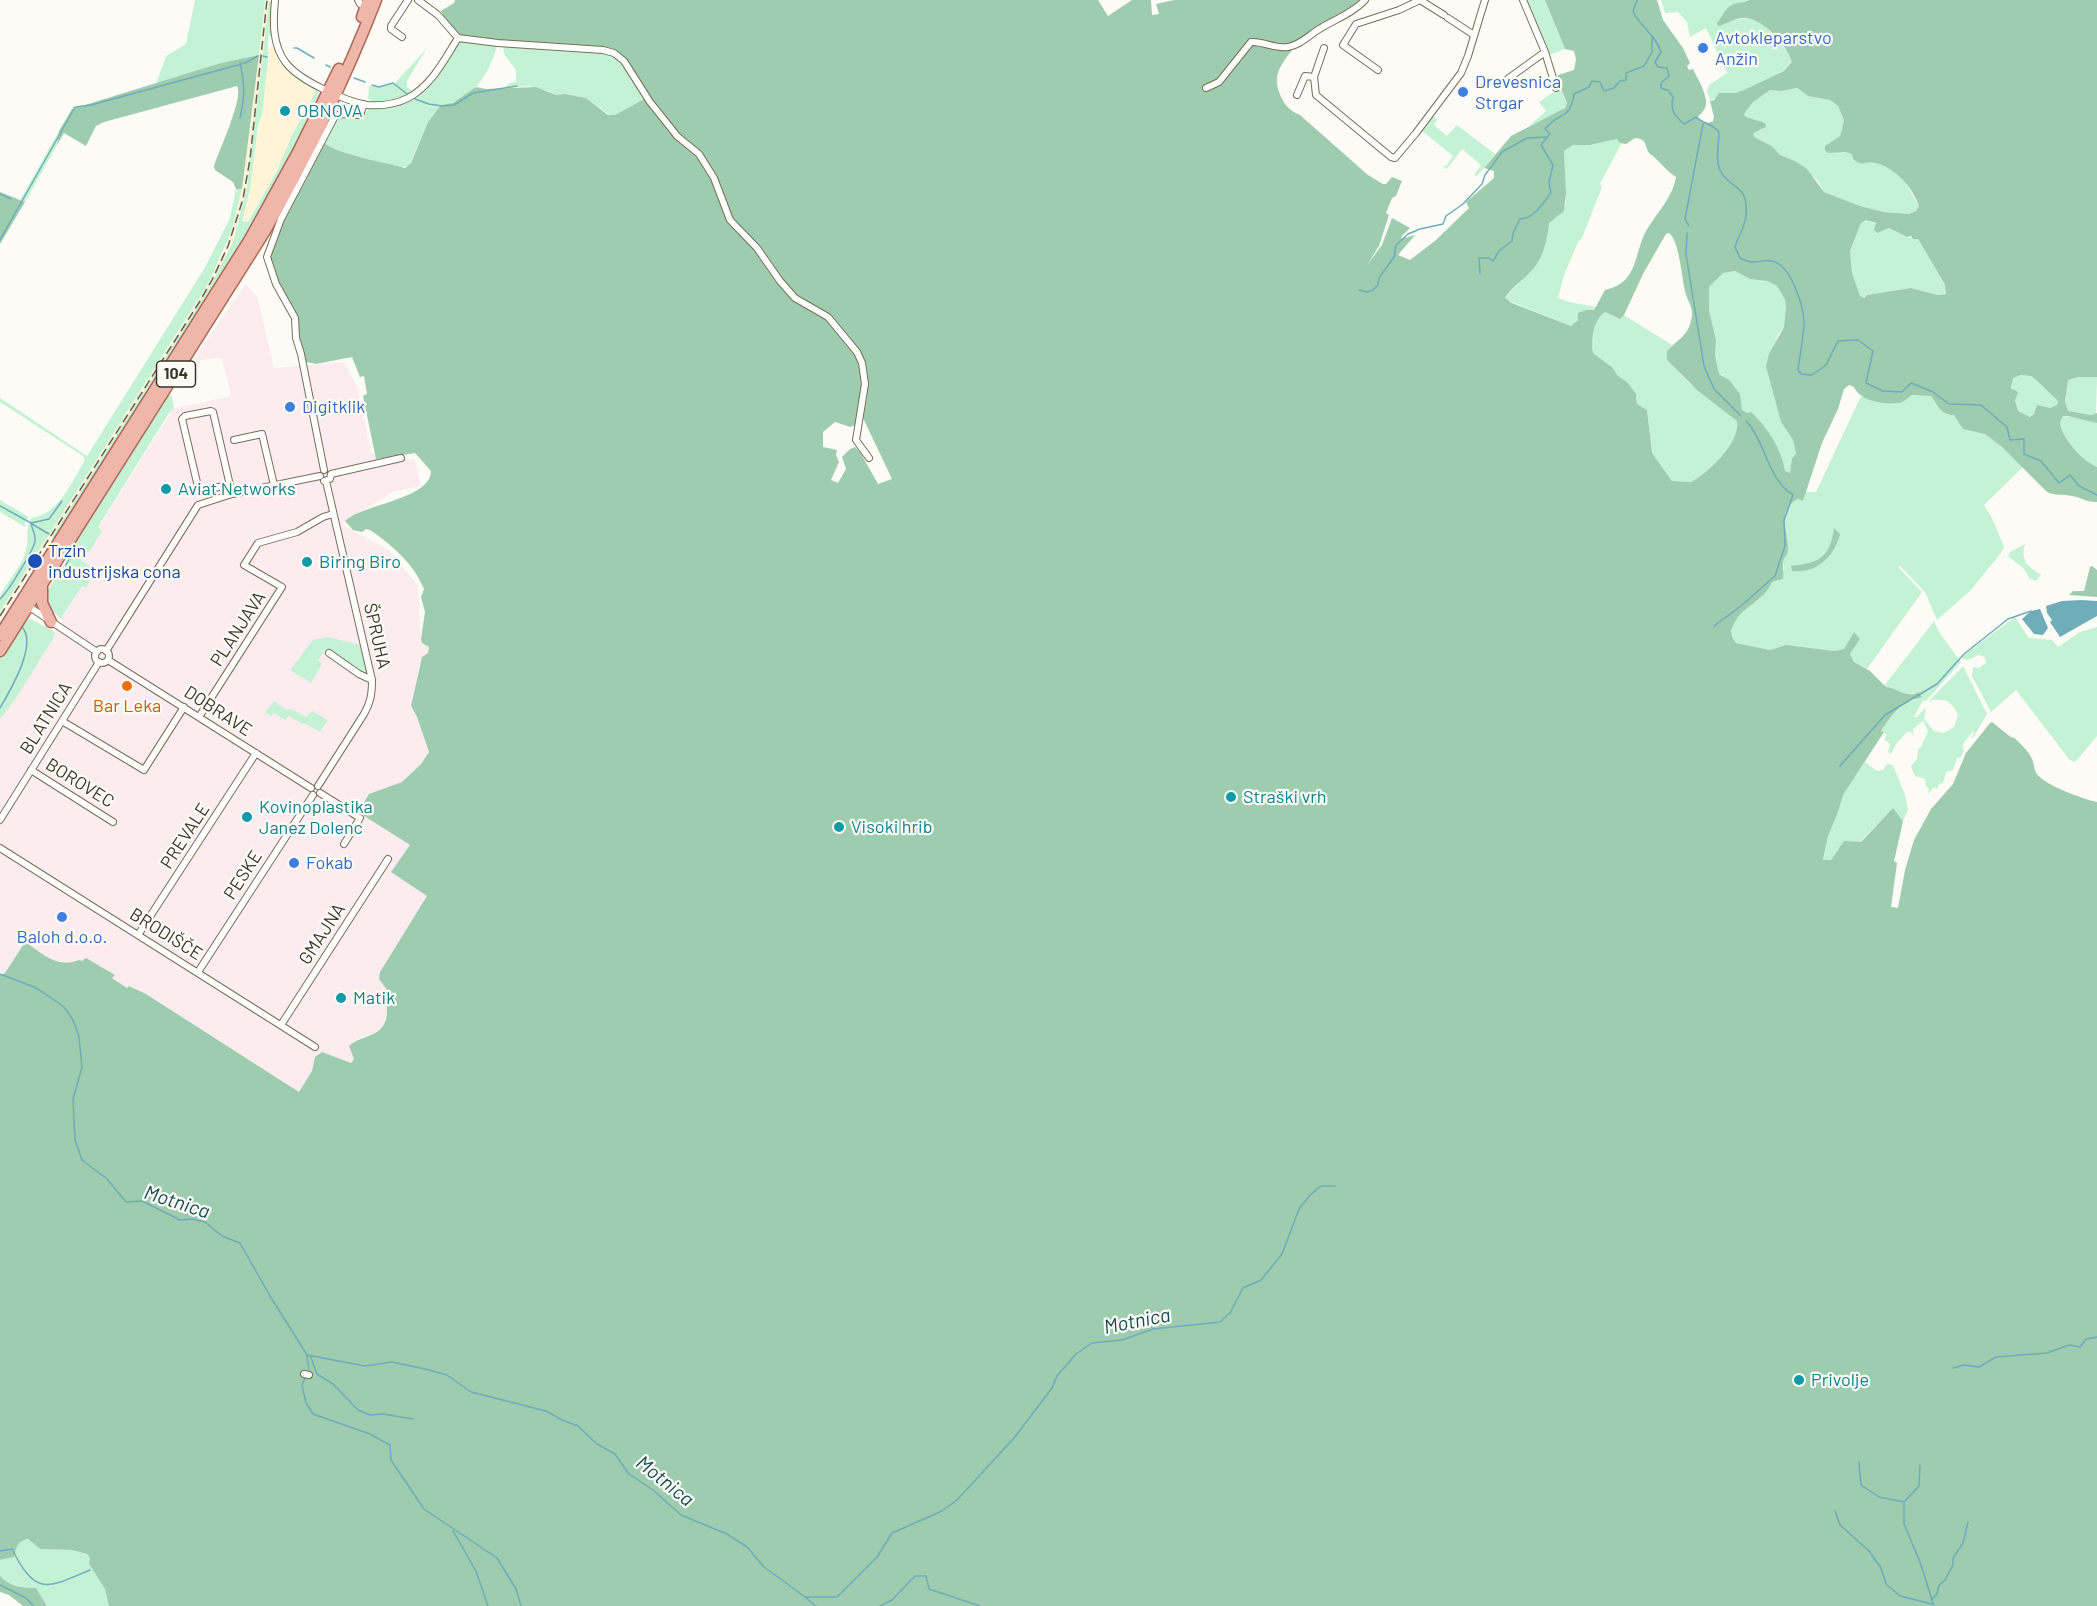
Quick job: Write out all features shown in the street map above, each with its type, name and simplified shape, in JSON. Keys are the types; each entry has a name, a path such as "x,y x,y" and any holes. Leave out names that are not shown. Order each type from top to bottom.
{"main road":[{"name":"104","path":"332,92 368,0"},
{"name":"104","path":"0,635 42,584 242,269 376,0"},
{"name":"104","path":"0,651 25,604 234,265 278,199"},
{"path":"42,584 42,603 51,622"}],"street":[{"path":"275,0 273,21 275,36 285,62 304,78 364,104 393,103 418,92 442,64 458,38"},
{"path":"402,37 391,26 408,0"},
{"path":"418,0 438,15 458,38 603,50 614,53 624,61 650,102 677,136 705,162 714,178 730,220 758,248 787,290 795,298 828,318 857,352 862,363 865,384 856,440 869,458"},
{"path":"1206,87 1219,82 1251,42 1280,48 1292,46 1354,10 1365,0"},
{"path":"1378,70 1343,45 1356,24 1399,10 1420,0 1474,35"},
{"path":"1324,48 1314,77 1318,97 1369,140 1395,158 1461,73 1485,0"},
{"path":"1523,0 1545,52 1556,88"},
{"path":"1502,83 1545,52"},
{"path":"1297,94 1305,76 1314,77"},
{"path":"331,474 330,479 322,480 301,354 296,338 295,318 276,284 267,257 281,219 334,116 360,114 364,104"},
{"path":"229,485 199,491 182,419 184,416 213,412 232,494"},
{"path":"234,440 262,434 274,485"},
{"path":"106,651 198,505 232,494 328,471 331,474 401,458"},
{"name":"ŠPRUHA","path":"316,790 370,703 372,680 326,481"},
{"name":"PLANJAVA","path":"200,717 282,587 244,565 258,543 297,532 323,516 333,514"},
{"path":"25,604 97,652"},
{"path":"97,652 106,651"},
{"path":"97,652 96,657 99,662 103,663 108,660 109,654 106,651"},
{"path":"329,653 359,674 372,680"},
{"name":"DOBRAVE","path":"108,660 360,818 344,844"},
{"name":"BLATNICA","path":"0,820 99,662"},
{"path":"62,721 144,770 184,707"},
{"name":"PREVALE","path":"138,935 256,753"},
{"name":"BOROVEC","path":"31,770 113,822"},
{"name":"PESKE","path":"198,972 316,790"},
{"name":"BRODIŠČE","path":"0,848 315,1047"},
{"name":"GMAJNA","path":"281,1025 388,859"}],"shaded area":[{"path":"265,0 269,1 251,159 247,187 233,242 209,288 0,619 0,612 197,302 223,253 242,189"},
{"path":"274,47 279,58 277,62 298,80 316,91 292,135 277,171 247,222 242,221 250,189 262,115 267,49"},
{"path":"246,284 258,299 274,368 344,362 358,389 371,453 415,460 421,486 393,492 342,524 390,551 418,586 421,639 422,643 429,647 429,651 419,666 411,708 417,717 429,752 421,764 402,782 369,795 411,845 404,855 428,896 380,972 379,979 387,990 385,995 389,1006 382,1026 375,1034 352,1043 354,1059 351,1063 331,1055 315,1057 312,1071 299,1092 146,994 130,986 127,989 112,977 114,975 79,960 72,963 59,963 25,943 5,973 0,971 0,708 64,620 62,618 82,586 86,588 96,572 81,560 101,531 98,528 171,409 231,396 222,358 192,361"}],"green space":[{"path":"195,0 265,0 259,55 221,63 156,84 166,56 186,44"},
{"path":"455,0 1098,0 1108,16 1132,0 1151,0 1152,15 1159,14 1156,4 1174,0 1363,0 1294,48 1281,66 1277,82 1287,106 1368,175 1383,184 1386,184 1392,177 1402,181 1386,213 1389,215 1379,246 1367,265 1382,245 1392,218 1410,228 1401,239 1415,235 1398,255 1410,260 1436,240 1469,208 1466,202 1494,178 1494,171 1484,168 1511,136 1565,108 1567,103 1557,80 1558,75 1574,70 1576,59 1574,51 1565,49 1545,0 1657,0 1663,20 1683,48 1690,63 1687,66 1689,70 1693,69 1702,88 1706,104 1698,117 1701,121 1708,123 1713,121 1714,117 1710,101 1714,100 1719,93 1735,93 1744,90 1784,71 1792,62 1774,34 1760,23 1746,18 1718,26 1717,23 1726,10 1735,4 1749,0 2097,0 2097,377 2078,377 2068,380 2065,402 2068,411 2091,415 2097,413 2097,423 2068,416 2063,416 2060,422 2074,448 2097,467 2097,502 2047,492 2002,447 1985,434 1963,429 1954,415 1942,411 1931,396 1912,395 1899,403 1880,403 1861,396 1854,387 1849,385 1844,389 1838,409 1822,443 1803,501 1798,499 1787,510 1785,522 1788,551 1783,563 1783,579 1772,582 1761,597 1742,612 1731,630 1736,643 1770,650 1786,645 1834,651 1844,649 1854,632 1860,639 1850,654 1854,662 1870,671 1886,687 1906,694 1919,692 1922,697 1904,704 1893,714 1881,731 1884,732 1843,795 1828,836 1823,860 1831,860 1844,841 1861,842 1893,808 1903,821 1894,861 1897,863 1891,907 1898,908 1905,870 1914,840 1931,809 1953,784 1966,753 1990,723 1992,722 2024,747 2040,778 2064,791 2097,802 2097,1606 109,1606 105,1589 89,1564 90,1558 87,1554 72,1550 40,1549 28,1539 19,1543 14,1557 0,1560 0,975 5,973 25,942 51,959 64,963 82,961 86,958 115,975 112,978 127,988 129,986 146,994 299,1092 312,1071 315,1057 322,1052 351,1063 354,1059 349,1046 382,1028 387,1011 384,992 387,990 379,979 380,972 427,896 391,872 410,845 358,812 369,794 402,782 421,764 429,752 411,706 422,657 428,653 429,647 422,643 421,639 425,612 421,597 424,589 408,563 386,542 370,530 366,529 362,532 353,530 345,521 366,510 409,495 428,480 431,471 415,453 376,459 363,396 367,394 364,376 360,377 352,357 316,364 306,362 299,338 298,316 269,262 279,228 323,142 339,151 405,168 411,163 428,122 441,105 453,103 476,87 486,89 536,87 556,95 565,94 586,98 608,115 615,115 646,98 676,138 701,159 713,180 726,218 750,242 786,292 800,304 822,315 854,351 860,362 863,387 856,425 850,427 835,422 823,432 823,447 837,450 836,455 839,462 831,480 838,483 846,469 842,457 855,447 878,484 892,479 863,418 867,397 866,368 857,347 829,315 799,298 789,289 763,252 729,216 716,179 703,155 676,132 659,112 616,51 605,48 467,38 447,23 441,11","holes":["1797,88 1808,96 1830,100 1838,106 1844,120 1840,136 1825,146 1825,150 1828,153 1849,153 1860,163 1872,162 1890,169 1912,192 1919,206 1916,211 1909,214 1884,212 1860,206 1824,192 1807,169 1780,155 1772,146 1754,137 1753,133 1766,127 1765,123 1746,117 1744,114 1753,102 1770,90 1781,91","1635,138 1642,140 1649,153 1676,177 1671,193 1644,235 1630,274 1619,285 1605,290 1594,310 1578,313 1578,320 1571,326 1512,303 1505,298 1536,265 1545,245 1549,223 1564,211 1566,194 1564,151 1573,145 1590,145 1617,139 1620,143 1626,144","1866,220 1876,223 1874,230 1878,233 1889,228 1907,237 1918,239 1945,285 1946,294 1938,295 1911,288 1867,295 1864,298 1860,296 1852,273 1850,251 1861,223","1669,233 1675,243 1692,313 1687,331 1667,351 1667,360 1697,390 1737,421 1737,429 1729,447 1706,472 1691,482 1672,481 1652,453 1647,410 1637,404 1636,394 1628,383 1593,353 1592,348 1598,320 1605,312 1620,319 1624,315 1643,274 1666,234","1735,271 1750,279 1767,281 1777,286 1785,300 1784,327 1769,354 1766,366 1781,422 1793,440 1796,454 1792,458 1790,473 1785,471 1777,446 1763,425 1751,412 1747,413 1742,410 1740,394 1729,380 1719,374 1715,355 1716,340 1709,310 1709,287 1723,273","2021,375 2031,376 2057,400 2058,404 2051,408 2037,405 2034,414 2030,417 2018,411 2015,400 2018,392 2011,388 2013,378"]},
{"path":"1527,0 1545,0 1565,49 1549,55"},
{"path":"1661,0 1749,0 1730,6 1720,21 1721,25 1738,19 1758,22 1779,41 1792,62 1784,71 1744,90 1723,93 1710,101 1707,91 1709,85 1727,73 1706,28 1690,37 1687,22 1678,12 1665,13"},
{"path":"269,1 272,2 273,35 268,36 268,60 262,115 258,126 250,189 242,221 248,222 277,171 292,135 316,91 298,80 283,67 296,78 318,90 318,95 270,198 24,588 54,539 52,537 209,288 233,242 247,187"},
{"path":"462,41 497,45 490,65 478,84 462,99 441,105 428,122 409,166 402,167 360,157 323,142 337,118 360,118 370,108 393,106 417,96 434,79 457,44"},
{"path":"503,44 608,52 623,62 646,98 611,116 586,98 565,94 556,95 528,86 504,88 516,82 516,70 504,54"},
{"path":"427,48 407,81 407,87 413,92 388,102 371,101 368,98 369,86 386,86 395,83"},
{"path":"259,55 242,189 236,189 233,182 215,170 214,166 234,112 237,86 104,122 96,126 86,146 64,133 57,145 59,131 72,109 221,63"},
{"path":"1559,88 1567,103 1561,111 1529,126 1546,111 1539,102"},
{"path":"1797,88 1808,96 1830,100 1838,106 1844,120 1840,136 1825,146 1843,153 1849,152 1895,172 1905,182 1919,206 1916,211 1909,214 1884,212 1860,206 1824,192 1818,181 1795,161 1780,155 1772,146 1754,137 1752,133 1762,130 1758,121 1744,114 1753,102 1770,90 1781,91"},
{"path":"1433,116 1437,120 1434,125 1447,136 1457,125 1495,154 1477,176 1474,175 1481,165 1462,149 1447,169 1443,167 1453,156 1421,130"},
{"path":"59,131 57,145 25,202 20,200"},
{"path":"1617,139 1621,144 1600,184 1602,187 1582,238 1578,242 1564,275 1558,298 1596,307 1578,315 1578,320 1571,326 1505,299 1534,264 1544,244 1549,223 1566,205 1564,151 1573,145 1591,145"},
{"path":"236,189 242,189 231,232 208,284 0,612 2,593 21,564 26,551 31,518 41,516 57,504 70,487 85,460 83,456 0,402 0,398 87,456 204,269 230,218"},
{"path":"0,192 25,202 0,244"},
{"path":"1866,220 1876,224 1879,233 1889,228 1907,237 1918,239 1947,293 1938,295 1911,288 1867,295 1863,298 1859,296 1852,273 1850,251 1861,223"},
{"path":"1735,271 1750,279 1767,281 1777,286 1785,300 1784,327 1777,336 1773,389 1781,422 1793,440 1796,454 1792,458 1790,473 1785,472 1774,442 1742,410 1723,375 1719,374 1715,355 1716,340 1709,310 1709,287 1723,273"},
{"path":"1605,312 1620,319 1624,315 1672,345 1667,351 1667,360 1690,384 1738,421 1738,429 1729,447 1706,472 1691,482 1672,481 1652,453 1647,410 1637,404 1637,398 1613,368 1593,353 1594,331 1598,320"},
{"path":"2021,375 2035,379 2057,400 2058,404 2051,408 2037,405 2034,414 2030,417 2018,411 2011,382 2013,378"},
{"path":"2078,377 2097,377 2096,414 2068,411 2065,402 2068,380"},
{"path":"169,395 172,396 174,409 171,410 98,527 102,531 81,560 96,571 86,588 82,586 62,617 64,620 48,609 44,596 68,559 66,557 72,543 144,429"},
{"path":"1912,395 1931,396 1942,411 1954,415 1957,419 1985,434 2023,467 1984,505 2004,547 2001,553 1970,591 1937,620 1925,592 1900,566 1898,567 1922,592 1867,669 1851,657 1850,654 1860,639 1854,632 1844,649 1834,651 1786,645 1770,650 1736,643 1730,630 1737,619 1765,593 1772,582 1779,581 1784,570 1783,562 1787,546 1786,512 1790,505 1798,499 1803,500 1806,492 1816,492 1861,396 1893,402"},
{"path":"2063,416 2097,423 2097,467 2079,454 2069,442 2060,421"},
{"path":"0,500 29,517 25,522 25,527 0,512"},
{"path":"1834,528 1840,534 1829,557 1809,570 1792,571 1791,566 1809,563 1822,557 1830,546"},
{"path":"2025,544 2026,563 2041,575 2036,581 2030,579 2023,568 2008,556 2010,552"},
{"path":"2092,566 2097,570 2097,597 2069,595 2073,591 2084,591"},
{"path":"2015,617 2029,638 2052,640 2058,647 2080,632 2097,627 2097,736 2074,762 2069,759 2016,690 1991,712 1972,676 1973,667 1979,668 1986,663 1985,657 1979,655 1968,660 1961,657"},
{"path":"31,619 55,632 53,639 0,719 0,658 23,622"},
{"path":"1934,621 1939,632 1961,662 1927,700 1922,702 1914,717 1917,717 1926,707 1924,719 1934,731 1944,733 1954,727 1958,715 1953,706 1943,700 1929,701 1963,666 1987,714 1973,738 1973,731 1963,744 1964,751 1961,757 1957,758 1953,770 1946,772 1943,783 1939,784 1937,789 1934,787 1928,794 1929,789 1925,779 1915,776 1911,766 1917,759 1918,749 1928,731 1923,721 1913,729 1914,736 1911,732 1907,732 1896,744 1891,754 1888,752 1890,744 1884,739 1887,735 1881,731 1904,704 1922,695 1919,692 1906,695 1884,686"},
{"path":"328,637 361,645 368,675 330,650 325,651 318,660 322,664 311,683 290,670 313,640"},
{"path":"274,701 287,710 291,709 306,717 312,711 328,720 320,732 289,716 285,720 274,713 271,716 265,712"},
{"path":"1865,762 1877,771 1883,770 1887,764 1893,765 1905,795 1908,810 1903,821 1893,808 1860,842 1838,849 1831,861 1823,861 1828,836 1842,795"},
{"path":"28,1539 40,1549 72,1550 87,1554 90,1558 89,1564 105,1589 109,1606 47,1606 36,1588 16,1586 4,1580 0,1576 0,1560 14,1557 19,1543"},
{"path":"0,1576 16,1586 36,1588 47,1606 23,1606 9,1595 0,1592"}],"water":[{"path":"2062,601 2097,601 2097,616 2060,637 2050,622 2052,620 2047,613 2046,606"},
{"path":"2040,609 2048,628 2043,635 2034,634 2022,619 2031,611"}],"waterway":[{"path":"1637,0 1633,11 1659,46 1661,52 1655,62 1658,67 1667,68 1669,76 1661,83 1661,88 1669,91 1673,97 1672,105 1675,115 1684,124 1696,117 1719,132 1717,156 1720,170 1728,181 1741,192 1746,205 1745,220 1735,247 1740,258 1751,262 1769,260 1779,264 1795,287 1802,307 1804,324 1798,370 1801,374 1812,375 1826,365 1838,341 1858,340 1873,351 1866,383 1883,391 1902,392 1911,383 1933,392 1949,404 1981,405 2007,427 2010,440 2024,439 2024,454 2041,461 2059,483 2070,475 2079,486 2097,495"},
{"path":"1480,273 1479,258 1489,258 1493,261 1499,251 1512,241 1520,219 1534,213 1551,193 1549,182 1553,165 1541,145 1550,134 1545,129 1567,112 1574,94 1589,87 1592,81 1600,82 1604,91 1626,80 1626,73 1644,66 1652,52 1652,38"},
{"path":"294,48 314,58"},
{"path":"0,240 75,107 91,105 245,63 258,56"},
{"path":"263,56 267,57"},
{"path":"240,63 244,90 240,118"},
{"path":"326,65 330,67"},
{"path":"354,78 365,82"},
{"path":"372,85 379,87 393,83 407,94"},
{"path":"415,99 429,104 454,105 473,93 517,86"},
{"path":"1689,226 1685,219 1703,124"},
{"path":"1359,290 1367,292 1378,285 1379,278 1394,257 1396,245 1408,234 1443,224 1446,216 1463,204 1482,184 1485,175 1502,152 1527,138 1547,137"},
{"path":"0,194 11,199"},
{"path":"1687,233 1686,254 1704,366 1714,389 1740,415"},
{"path":"1714,626 1775,576 1785,546 1784,520 1793,495 1778,480 1758,439 1746,421"},
{"path":"31,523 49,519 62,501"},
{"path":"0,506 31,523 35,539 25,562 0,599"},
{"path":"32,524 49,534"},
{"path":"70,548 78,549"},
{"path":"66,565 74,550"},
{"path":"1840,766 1885,715 1937,684 1964,654 2008,619 2031,611"},
{"path":"0,708 16,679 25,656 27,644 22,627"},
{"name":"Motnica","path":"0,974 44,993 64,1007 73,1020 79,1037 82,1067 73,1099 75,1140 82,1160 107,1179 126,1202 142,1201 180,1220 192,1219 205,1222 222,1236 240,1243 307,1355 365,1366 392,1362 425,1369 447,1375 471,1392 546,1411 578,1426 597,1444 615,1454 629,1474 653,1490 681,1515 727,1534 747,1547 764,1567 805,1597 837,1597 877,1557 892,1533 942,1511 957,1500 1014,1438 1052,1388 1057,1376 1076,1354 1092,1343 1122,1340 1153,1329 1220,1322 1230,1313 1243,1288 1261,1280 1282,1254 1299,1209 1310,1195 1321,1186 1335,1186"},
{"path":"1953,1368 1964,1365 1979,1367 1996,1357 2047,1353 2069,1345 2080,1347 2086,1339 2097,1337"},
{"path":"307,1355 309,1371"},
{"path":"310,1355 317,1374 333,1384 358,1410 370,1415 383,1414 413,1419"},
{"path":"306,1376 302,1385 306,1403 313,1414 370,1434 390,1445 391,1460 424,1509 497,1558 516,1589 521,1606"},
{"path":"1859,1462 1861,1485 1879,1497 1904,1502"},
{"path":"1920,1465 1919,1486 1904,1502 1904,1524 1920,1562 1934,1606"},
{"path":"1835,1511 1840,1525 1869,1551 1881,1568 1886,1584 1900,1596 1932,1604"},
{"path":"1931,1600 1937,1594 1939,1585 1945,1580 1953,1565 1953,1558 1963,1543 1968,1522"},
{"path":"453,1531 476,1571 488,1606"},
{"path":"0,1551 12,1549 28,1575 44,1584 63,1581 90,1570"},
{"path":"880,1606 892,1600 915,1576 926,1576 929,1589 980,1606"},
{"path":"0,1585 26,1598 34,1606"},
{"path":"805,1597 816,1606"}],"railway":[{"path":"0,616 200,301 228,246 243,199 250,159 267,0"}],"place":[{"name":"Avtokleparstvo Anžin","path":"1703,48"},
{"name":"Drevesnica Strgar","path":"1463,92"},
{"name":"OBNOVA","path":"285,111"},
{"name":"Digitklik","path":"290,407"},
{"name":"Aviat Networks","path":"166,489"},
{"name":"Trzin industrijska cona","path":"35,561"},
{"name":"Biring Biro","path":"307,562"},
{"name":"Bar Leka","path":"127,686"},
{"name":"Straški vrh","path":"1231,797"},
{"name":"Kovinoplastika Janez Dolenc","path":"247,817"},
{"name":"Visoki hrib","path":"839,827"},
{"name":"Fokab","path":"294,863"},
{"name":"Baloh d.o.o.","path":"62,917"},
{"name":"Matik","path":"341,998"},
{"name":"Privolje","path":"1799,1380"}]}
